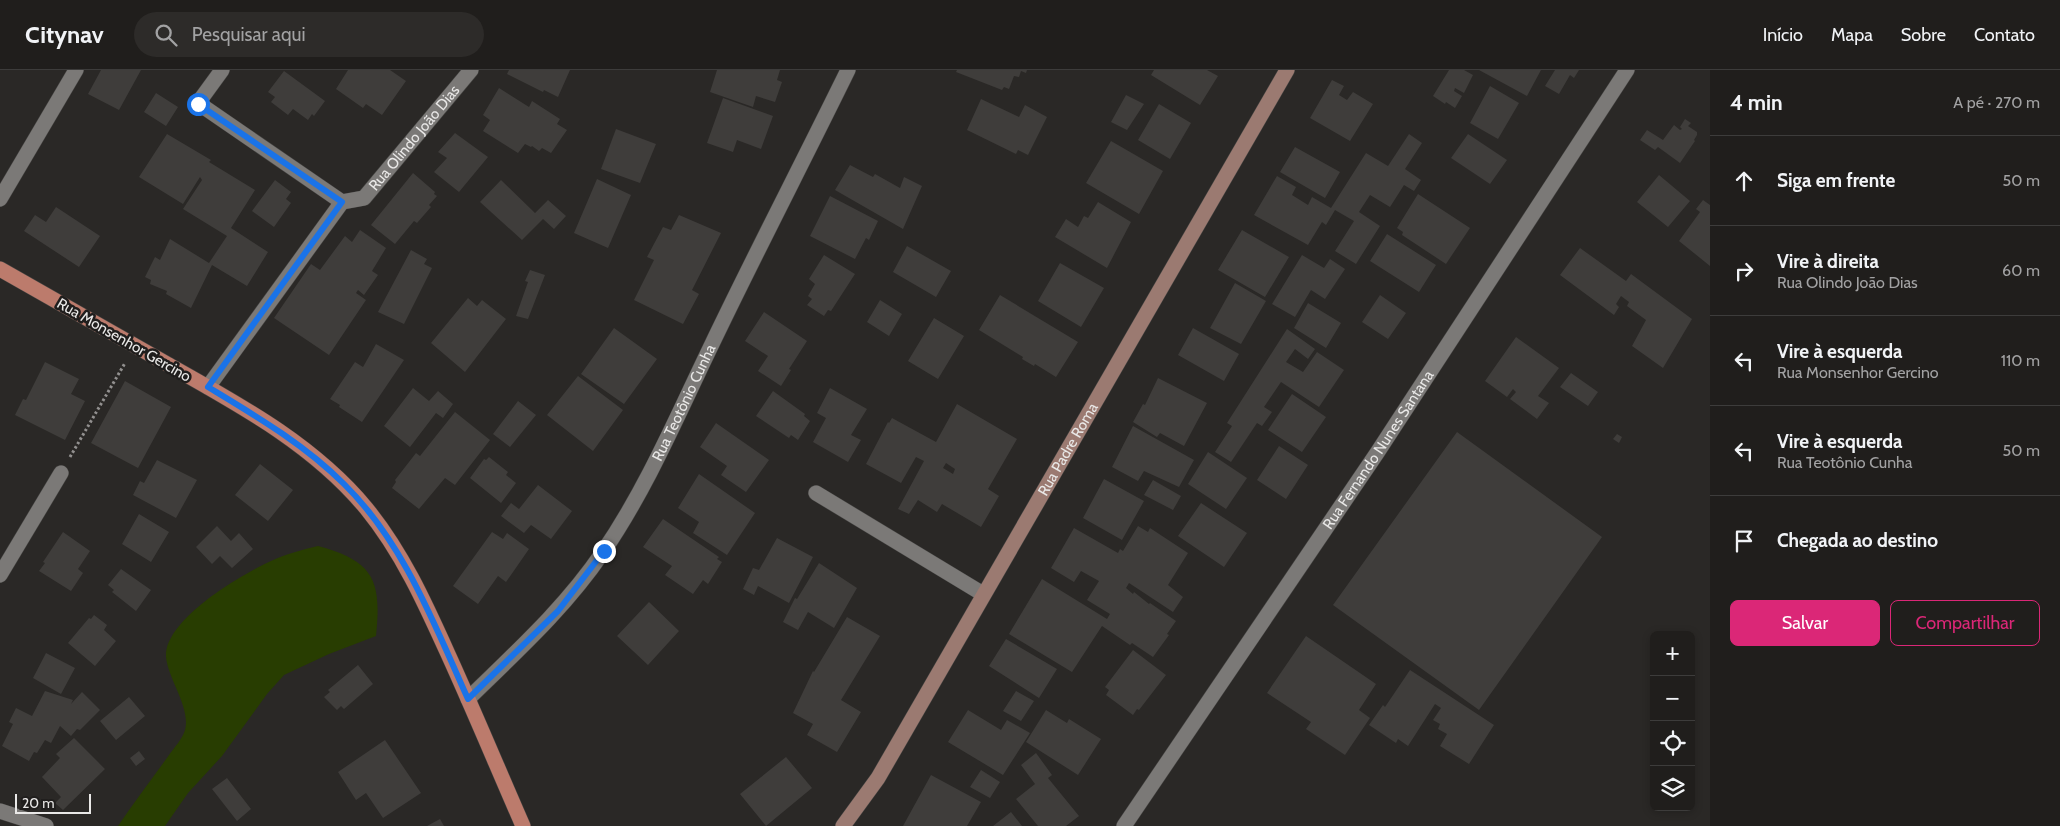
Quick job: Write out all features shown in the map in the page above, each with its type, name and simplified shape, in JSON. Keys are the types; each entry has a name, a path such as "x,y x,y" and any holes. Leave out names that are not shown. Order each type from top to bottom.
{"main road":[{"name":"Rua Monsenhor Gercino","path":"0,269 208,387 280,431 316,458 344,484 367,509 393,545 416,584 523,826"}],"street":[{"path":"0,199 76,70"},
{"path":"208,387 342,202 198,104 222,70"},
{"name":"Rua Olindo João Dias","path":"342,202 364,198 471,70"},
{"name":"Rua Teotônio Cunha","path":"468,699 558,611 604,551 632,504 662,447 749,267 848,70"},
{"name":"Rua Padre Roma","path":"843,826 878,778 1287,70"},
{"name":"Rua Fernando Nunes Santana","path":"1124,826 1377,453 1627,70"},
{"path":"0,575 61,473"},
{"path":"816,493 983,594"},
{"path":"0,811 46,826"}],"path":[{"path":"61,473 135,346"}],"green space":[{"path":"318,546 351,558 370,575 375,586 377,600 376,636 329,654 284,675 267,694 222,756 188,793 165,826 118,826 178,743 185,730 185,712 166,657 169,643 177,628 206,600 241,577 294,552"}],"building":[{"path":"101,70 141,70 119,110 88,94"},
{"path":"348,70 390,70 406,81 382,115 366,104 363,108 336,89"},
{"path":"509,70 570,70 558,97 544,90 543,92 507,74"},
{"path":"717,70 780,70 777,80 782,82 775,102 756,96 753,107 710,92"},
{"path":"957,70 1027,70 1026,73 1021,71 1019,77 1014,76 1009,89 1004,87 1002,90 956,72"},
{"path":"1154,70 1207,70 1218,76 1200,105 1151,75"},
{"path":"1449,70 1464,70 1473,75 1464,93 1455,88 1454,91 1462,96 1455,108 1433,96"},
{"path":"1479,70 1541,70 1527,96"},
{"path":"1555,70 1579,70 1574,78 1570,75 1559,94 1545,86"},
{"path":"284,71 325,101 314,116 312,114 308,120 293,109 288,115 271,102 275,97 268,92"},
{"path":"1332,80 1344,86 1339,95 1347,100 1353,92 1373,104 1350,141 1310,118"},
{"path":"1490,86 1519,103 1498,139 1470,123"},
{"path":"499,88 529,107 532,101 560,119 557,124 567,130 551,153 542,148 539,151 525,144 518,153 483,131 490,120 483,115"},
{"path":"156,93 178,107 166,126 144,112"},
{"path":"1126,95 1144,104 1127,130 1111,122"},
{"path":"723,98 773,116 761,149 737,140 733,152 707,143"},
{"path":"981,99 1019,117 1025,105 1047,117 1028,155 1018,150 1016,154 967,130"},
{"path":"1159,104 1191,123 1170,159 1138,140"},
{"path":"1685,119 1691,123 1688,126 1697,132 1697,135 1680,163 1658,147 1655,150 1640,140 1647,130 1663,140 1674,125 1680,130 1682,129 1680,127"},
{"path":"616,129 656,144 640,183 601,169"},
{"path":"455,133 488,157 459,192 434,172 447,158 438,152"},
{"path":"167,134 211,160 209,162 255,190 231,228 268,252 247,286 212,265 191,308 166,294 167,291 150,284 151,280 145,277 155,257 160,260 170,239 209,263 227,236 183,209 202,180 200,177 183,204 139,177"},
{"path":"1409,134 1422,143 1405,169 1421,180 1414,191 1404,185 1390,207 1370,195 1359,212 1380,226 1356,264 1335,251 1354,221 1335,210 1326,225 1322,222 1308,245 1254,215 1277,176 1296,187 1292,195 1308,205 1312,197 1331,208 1366,153 1388,166"},
{"path":"1468,134 1507,160 1490,184 1451,158"},
{"path":"1111,141 1163,171 1139,214 1086,183"},
{"path":"1295,147 1340,172 1325,198 1280,172"},
{"path":"850,165 873,177 875,174 900,188 904,177 922,186 903,229 835,190"},
{"path":"413,173 435,192 434,194 437,196 429,205 431,207 417,223 414,221 395,244 371,225"},
{"path":"1659,175 1690,201 1668,227 1637,202"},
{"path":"597,179 631,195 608,248 574,233"},
{"path":"275,180 291,192 286,199 291,203 274,227 252,211"},
{"path":"501,180 535,213 548,200 566,216 554,229 543,219 522,240 480,202"},
{"path":"1418,194 1470,228 1446,264 1402,235 1403,232 1397,228"},
{"path":"830,196 878,221 869,240 866,238 855,259 810,236"},
{"path":"1703,200 1710,205 1710,266 1679,241 1700,212 1696,209"},
{"path":"1098,202 1131,222 1107,268 1055,237 1066,219 1078,227 1084,216 1088,218"},
{"path":"56,207 100,236 79,267 24,231 35,215 46,222"},
{"path":"679,215 721,233 692,290 699,294 683,324 634,300 654,260 647,257 663,227 671,230"},
{"path":"360,230 386,248 372,271 378,275 364,295 358,290 356,293 366,300 329,355 274,318 311,264 320,270 345,236 352,242"},
{"path":"1242,230 1289,257 1265,297 1218,270"},
{"path":"1387,234 1436,265 1419,292 1370,261"},
{"path":"907,246 951,271 936,297 893,272"},
{"path":"1580,248 1626,281 1631,274 1692,319 1663,368 1632,346 1646,320 1627,306 1629,302 1621,296 1616,304 1619,307 1614,315 1560,275"},
{"path":"411,250 427,259 424,264 432,268 404,324 378,312"},
{"path":"824,255 855,274 831,311 828,310 824,316 807,305 812,299 808,296 815,284 809,279"},
{"path":"1302,255 1324,268 1330,259 1345,269 1325,299 1311,290 1295,317 1272,304"},
{"path":"1060,263 1104,288 1081,327 1038,301"},
{"path":"530,270 545,275 528,319 516,316 528,282 525,281"},
{"path":"1235,283 1266,301 1241,344 1210,328"},
{"path":"1000,295 1078,342 1056,377 1035,364 1034,366 1022,359 1023,357 979,330"},
{"path":"1380,295 1406,313 1388,339 1362,322"},
{"path":"468,298 477,306 482,300 506,319 465,372 431,343"},
{"path":"880,300 902,314 889,336 867,322"},
{"path":"1308,303 1341,323 1326,348 1294,328"},
{"path":"764,312 807,341 789,369 791,370 781,386 758,371 768,356 745,341"},
{"path":"934,318 964,336 938,379 908,361"},
{"path":"614,328 657,359 624,404 581,374"},
{"path":"1193,328 1239,354 1224,381 1178,355"},
{"path":"1287,329 1315,349 1308,359 1295,349 1286,362 1303,372 1317,352 1344,370 1319,407 1281,382 1264,407 1272,412 1262,426 1257,423 1231,462 1215,452 1232,426 1227,423"},
{"path":"1516,337 1559,368 1538,396 1549,403 1537,419 1510,399 1516,392 1513,389 1507,397 1485,381"},
{"path":"376,344 404,360 362,422 330,399 355,362 363,367"},
{"path":"45,362 79,379 71,394 85,401 65,440 15,415 23,399 26,400"},
{"path":"1571,373 1598,392 1588,406 1560,387"},
{"path":"578,376 623,410 593,451 547,415"},
{"path":"1158,378 1207,403 1184,446 1160,433 1157,437 1133,422 1143,404 1145,405"},
{"path":"125,381 171,407 138,468 91,443"},
{"path":"413,388 429,401 438,391 453,404 443,418 436,413 410,447 384,426"},
{"path":"830,388 867,409 851,435 861,440 848,462 813,442 826,418 817,413"},
{"path":"773,391 805,414 804,416 810,421 798,440 791,435 789,438 756,416"},
{"path":"1292,394 1326,417 1302,452 1268,430"},
{"path":"518,401 536,415 510,447 493,434"},
{"path":"957,404 1017,439 988,489 999,496 981,527 942,504 937,512 918,500 909,514 898,509 924,461 916,457 901,483 866,464 888,422 892,418 936,442","holes":["946,463 955,469 953,474 943,468"]},
{"path":"455,412 490,440 455,485 445,478 419,509 392,488 396,482 395,480 416,453 420,456"},
{"path":"716,423 769,460 746,492 721,475 727,466 700,447"},
{"path":"1133,426 1194,460 1179,487 1144,471 1138,481 1112,467"},
{"path":"1457,432 1602,537 1479,710 1333,605"},
{"path":"1617,434 1622,437 1619,443 1613,439"},
{"path":"1279,446 1308,465 1286,499 1257,480"},
{"path":"1208,452 1247,478 1226,509 1188,484"},
{"path":"489,457 508,472 506,475 516,483 501,503 470,478 484,459 486,460"},
{"path":"157,460 197,480 176,518 133,495 140,481 144,483"},
{"path":"260,464 293,490 268,521 235,495"},
{"path":"699,474 755,513 727,555 693,533 699,522 678,508"},
{"path":"1104,479 1144,501 1122,540 1083,518"},
{"path":"1153,480 1181,496 1173,510 1144,495"},
{"path":"538,485 572,511 551,539 531,525 524,533 501,516 511,503 519,509"},
{"path":"1201,503 1247,533 1224,567 1178,536"},
{"path":"139,514 169,532 151,562 122,544"},
{"path":"663,519 719,557 717,559 722,562 708,584 703,580 693,594 665,575 672,566 643,547"},
{"path":"217,526 231,541 239,533 253,549 232,568 220,556 212,564 196,547"},
{"path":"1138,526 1148,532 1150,528 1188,553 1168,585 1183,597 1173,612 1129,583 1126,588 1176,621 1167,634 1169,635 1153,657 1132,643 1130,645 1102,626 1072,672 1009,634 1042,579 1107,619 1110,614 1087,600 1099,581 1081,571 1074,582 1051,568 1074,528 1118,553 1120,549 1123,551"},
{"path":"63,532 90,551 78,569 83,573 71,591 39,571"},
{"path":"492,532 503,539 507,533 529,549 506,582 498,576 478,604 453,586"},
{"path":"777,538 813,557 789,603 758,586 754,595 743,589 753,568 759,570"},
{"path":"819,563 857,588 834,628 808,612 798,630 783,622 795,598 797,599"},
{"path":"121,569 151,590 136,611 112,592 114,590 108,585"},
{"path":"649,602 679,631 648,665 617,636"},
{"path":"94,615 107,625 104,630 116,641 95,666 68,643 89,618 91,619"},
{"path":"847,617 880,636 841,700 861,712 837,752 807,735 813,724 793,713 813,671"},
{"path":"1306,636 1376,684 1359,710 1370,718 1345,755 1306,729 1311,722 1267,693"},
{"path":"1006,639 1057,669 1039,698 989,666"},
{"path":"1133,650 1166,675 1133,715 1106,695 1109,690 1105,687"},
{"path":"46,653 75,668 61,694 33,678"},
{"path":"358,665 373,684 344,709 341,706 337,710 324,697 330,692 328,690"},
{"path":"1410,670 1494,725 1469,764 1440,746 1447,734 1438,729 1440,724 1433,720 1441,708 1435,704 1408,746 1398,739 1396,743 1369,725 1383,705 1385,707"},
{"path":"45,691 73,700 71,704 82,692 100,710 80,730 77,729 71,736 60,726 51,743 45,740 37,753 34,752 29,761 2,746 13,724 9,722 16,708 32,716"},
{"path":"1016,691 1034,701 1021,721 1003,711"},
{"path":"129,697 145,716 116,740 100,721"},
{"path":"968,710 1001,730 1007,720 1030,733 1003,775 948,742"},
{"path":"1046,710 1067,723 1069,719 1101,739 1078,775 1026,742"},
{"path":"74,738 105,769 63,810 55,803 61,797 42,777 60,758 56,754"},
{"path":"385,740 421,793 383,818 366,793 356,800 338,772"},
{"path":"139,751 145,759 136,766 130,758"},
{"path":"1036,753 1052,775 1048,778 1079,816 1066,826 1038,826 1016,799 1035,784 1021,765"},
{"path":"786,757 812,788 766,826 740,794"},
{"path":"981,770 1000,782 990,798 970,787"},
{"path":"931,775 981,802 967,826 903,826"},
{"path":"227,778 251,809 237,821 212,789"},
{"path":"1011,812 1022,826 993,826"},
{"path":"440,819 444,826 427,826"}],"route":[{"path":"198,104 342,202 208,387 280,431 316,458 367,509 393,545 416,584 468,699 558,611 604,551"}]}
